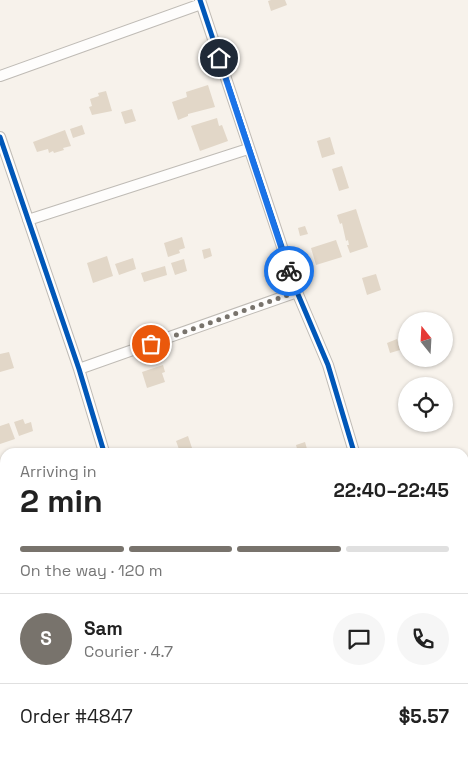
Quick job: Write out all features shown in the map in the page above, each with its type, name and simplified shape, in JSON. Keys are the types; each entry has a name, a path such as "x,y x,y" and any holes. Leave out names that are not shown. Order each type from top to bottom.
{"street":[{"path":"0,76 201,2 296,292 328,365 353,448"},
{"path":"0,137 103,448"},
{"path":"28,220 248,149"},
{"path":"78,369 296,292"}],"building":[{"path":"285,0 287,5 271,11 268,1"},
{"path":"208,85 215,107 188,114 188,116 178,120 172,102 187,97 186,92"},
{"path":"106,91 112,111 92,115 89,107 92,106 90,99 99,96 98,93"},
{"path":"132,109 136,121 125,124 121,112"},
{"path":"217,118 219,126 222,125 228,141 200,151 191,126"},
{"path":"82,125 85,134 73,138 70,129"},
{"path":"65,130 71,146 54,153 53,151 49,153 48,149 37,152 33,142"},
{"path":"330,137 335,154 322,158 317,141"},
{"path":"342,166 349,188 339,191 332,169"},
{"path":"356,209 368,247 350,253 347,245 349,245 348,240 346,241 342,223 340,224 337,215"},
{"path":"305,226 308,234 300,236 298,228"},
{"path":"182,237 185,248 179,250 180,253 168,257 164,243"},
{"path":"336,240 342,257 316,265 311,248"},
{"path":"210,248 212,256 204,259 202,250"},
{"path":"107,256 113,276 93,283 87,263"},
{"path":"133,258 136,269 119,275 115,264"},
{"path":"184,259 187,271 175,275 171,263"},
{"path":"165,266 167,275 144,282 141,273"},
{"path":"376,274 381,290 367,295 362,278"},
{"path":"397,339 398,351 390,353 387,343"},
{"path":"9,352 14,368 0,372 0,354"},
{"path":"163,365 165,372 162,373 165,382 147,388 142,372"},
{"path":"23,419 25,424 31,422 33,431 19,436 14,422"},
{"path":"9,423 15,439 0,444 0,426"},
{"path":"188,436 192,448 179,448 176,441"},
{"path":"305,442 307,448 297,448 296,445"}],"cycle path":[{"path":"200,0 297,292 328,365 353,448"},
{"path":"0,137 79,369 103,448"}],"way so far":[{"path":"151,344 296,292 289,271"}],"route":[{"path":"219,58 289,271"}]}
